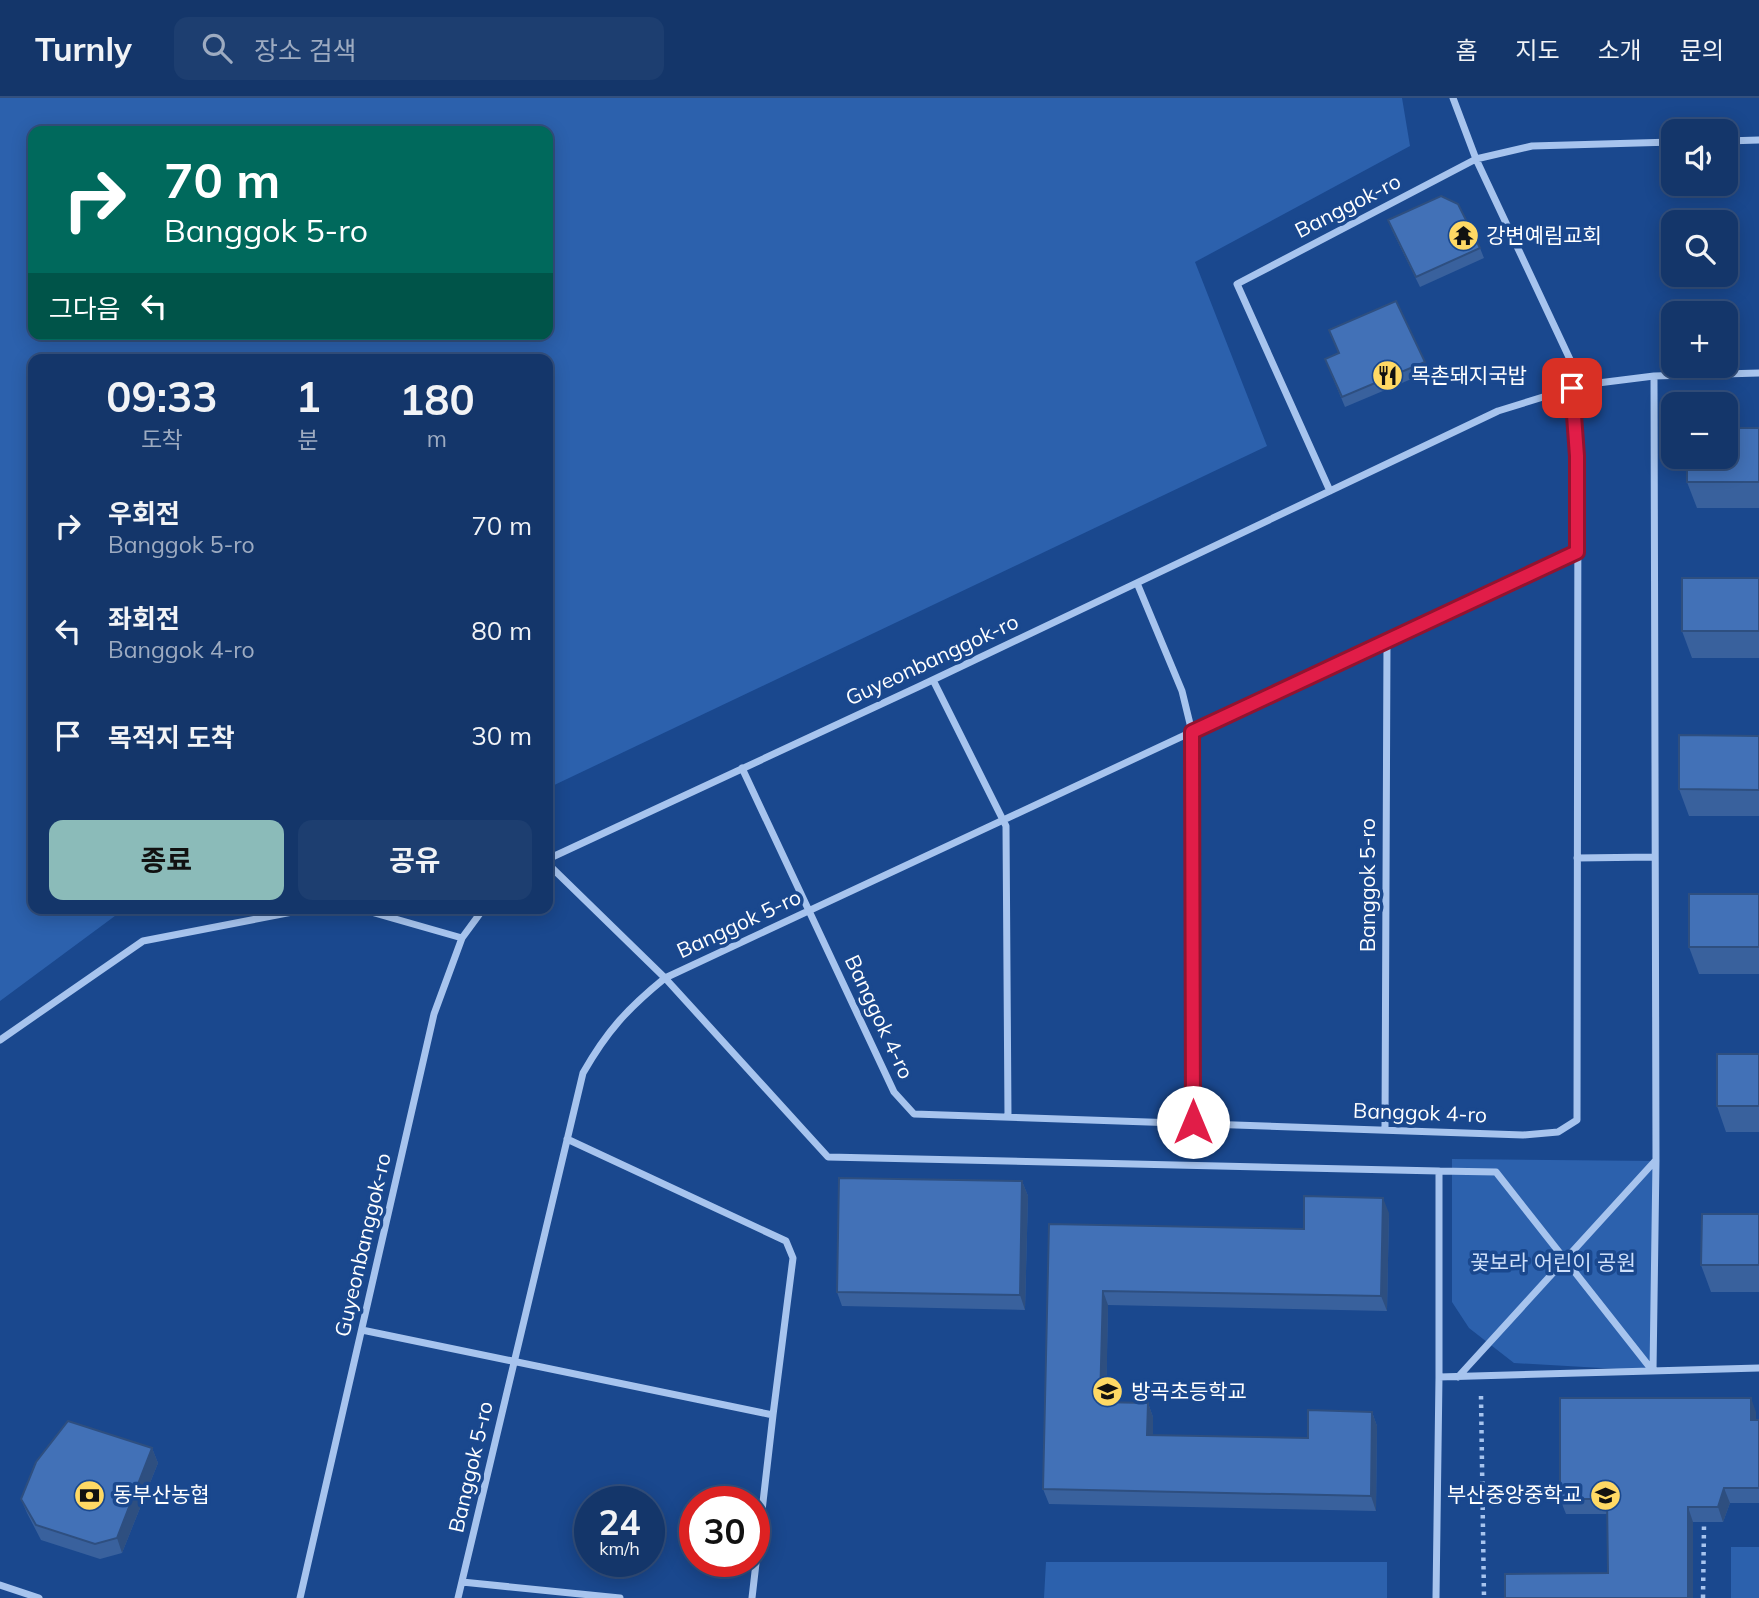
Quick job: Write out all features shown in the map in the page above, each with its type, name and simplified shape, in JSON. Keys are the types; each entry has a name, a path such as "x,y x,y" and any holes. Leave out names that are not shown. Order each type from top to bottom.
{"street":[{"path":"1453,98 1476,159 1582,386"},
{"path":"1738,141 1759,140"},
{"name":"Banggok-ro","path":"1330,491 1237,284 1476,159 1532,146 1661,142"},
{"name":"Guyeonbanggok-ro","path":"553,860 1498,411 1582,386 1654,376 1759,373"},
{"path":"1653,1371 1656,1161 1654,376"},
{"name":"Banggok 4-ro","path":"742,768 894,1092 914,1114 1523,1135 1558,1132 1577,1120 1577,456 1572,388"},
{"name":"Banggok 5-ro","path":"458,1598 583,1073 603,1039 634,1003 664,978 1577,552"},
{"path":"1138,583 1182,691 1192,732 1193,1122"},
{"name":"Banggok 5-ro","path":"1385,1129 1387,641"},
{"path":"933,680 1006,826 1008,1117"},
{"path":"1577,858 1655,857"},
{"path":"553,867 664,978 828,1157 1496,1172 1653,1371"},
{"path":"0,1040 143,941 282,914"},
{"path":"378,914 462,938"},
{"name":"Guyeonbanggok-ro","path":"300,1598 434,1014 462,938 480,914"},
{"path":"567,1139 786,1241 793,1258 752,1598"},
{"path":"1458,1377 1656,1161"},
{"path":"1436,1598 1439,1171"},
{"path":"362,1330 773,1415"},
{"path":"1439,1377 1759,1368"},
{"path":"462,1582 620,1598"},
{"path":"0,1585 39,1598"}],"path":[{"path":"1481,1376 1484,1598"},
{"path":"1703,1598 1704,1526"}],"green space":[{"path":"0,98 1402,98 1410,146 1195,262 1267,446 553,786 553,354 28,354 28,914 118,914 0,1001"},
{"name":"꽃보라 어린이 공원","path":"1452,1159 1656,1161 1653,1371 1514,1363 1469,1328 1452,1302"},
{"path":"1731,1547 1759,1547 1759,1598 1731,1598"},
{"path":"1046,1562 1387,1562 1387,1598 1044,1598"}],"building":[{"path":"1441,196 1458,204 1480,248 1416,277 1388,220"},
{"path":"1396,301 1425,362 1342,397 1325,359 1339,353 1329,330"},
{"path":"1738,428 1759,428 1759,482 1687,482 1687,469 1738,469"},
{"path":"1682,578 1759,578 1759,631 1682,631"},
{"path":"1679,735 1759,736 1759,790 1679,789"},
{"path":"1689,894 1759,894 1759,947 1689,947"},
{"path":"1717,1054 1759,1054 1759,1106 1717,1106"},
{"path":"839,1178 1022,1181 1020,1295 837,1292"},
{"path":"1304,1196 1383,1198 1381,1296 1103,1291 1100,1402 1148,1403 1147,1435 1308,1438 1308,1410 1372,1412 1371,1496 1043,1489 1049,1224 1304,1229"},
{"path":"1702,1214 1759,1214 1759,1265 1701,1265"},
{"name":"부산중앙중학교","path":"1560,1398 1751,1398 1751,1420 1759,1420 1759,1488 1724,1488 1718,1507 1688,1507 1688,1598 1505,1598 1505,1574 1608,1573 1607,1499 1560,1499"},
{"name":"동부산농협","path":"68,1421 152,1448 117,1538 95,1544 36,1525 21,1499 36,1462"}],"place":[{"name":"강변예림교회","path":"1463,236"},
{"name":"목촌돼지국밥","path":"1388,376"},
{"name":"방곡초등학교","path":"1108,1392"},
{"name":"동부산농협","path":"90,1495"},
{"name":"부산중앙중학교","path":"1605,1495"}],"route":[{"path":"1193,1122 1192,732 1577,552 1577,456 1572,388"}]}
